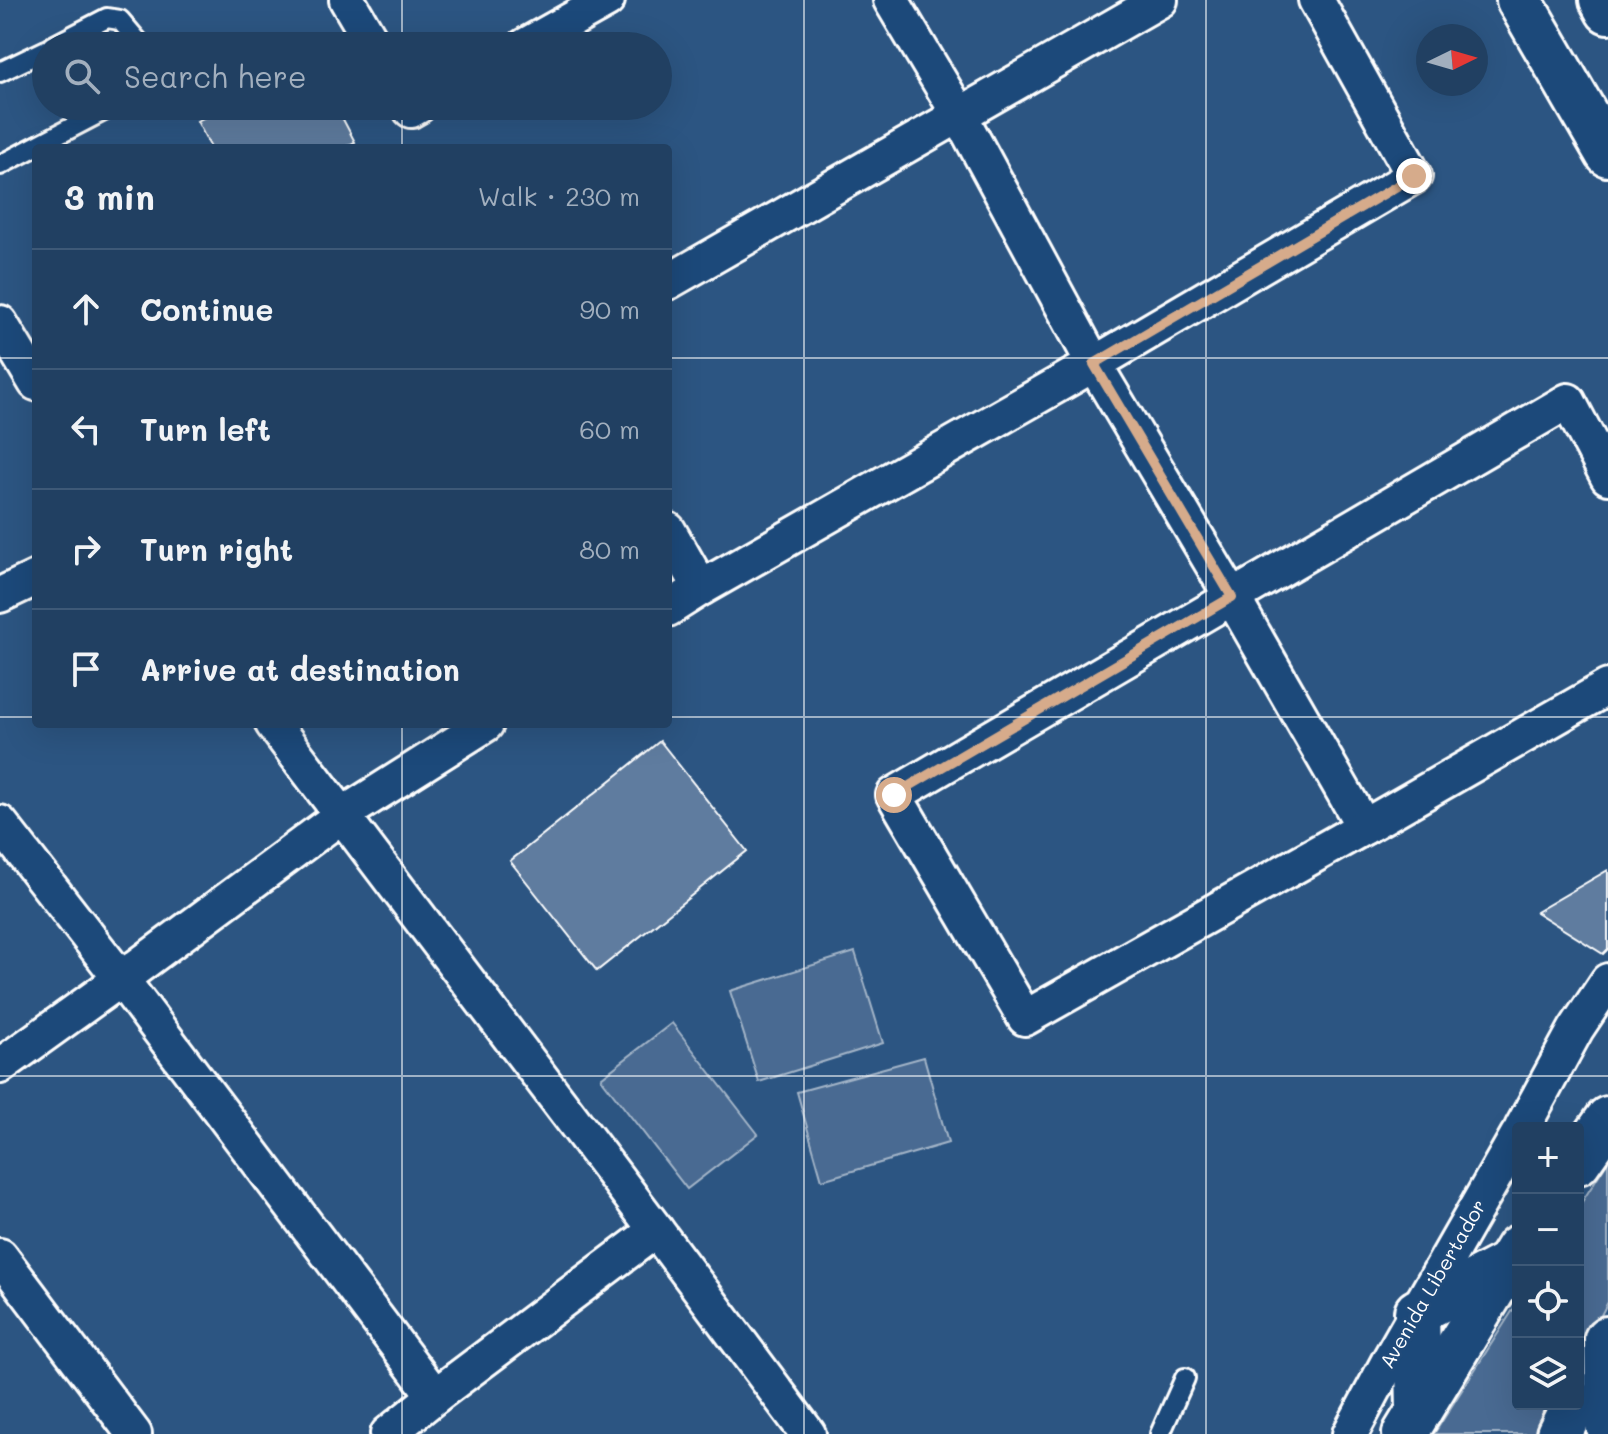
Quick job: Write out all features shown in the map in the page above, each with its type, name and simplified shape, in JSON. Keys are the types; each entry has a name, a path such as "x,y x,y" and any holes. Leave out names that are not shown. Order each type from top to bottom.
{"main road":[{"path":"1519,0 1608,154"},
{"path":"1602,0 1608,11"},
{"path":"1584,1153 1608,1119"},
{"path":"1412,1423 1417,1312 1512,1257"},
{"path":"1412,1423 1512,1258"},
{"path":"1584,1385 1607,1338"},
{"path":"1607,1338 1608,1425"},
{"path":"1559,1434 1571,1410"}],"street":[{"path":"347,0 366,32"},
{"path":"550,32 607,0"},
{"path":"891,0 959,114 1094,364 1364,827"},
{"path":"672,280 1160,0"},
{"path":"672,606 1414,176 1316,0"},
{"path":"0,323 32,376"},
{"path":"1608,477 1568,401 894,795 1025,1018 1608,687"},
{"path":"672,537 701,588"},
{"path":"0,595 32,580"},
{"path":"276,728 808,1434"},
{"path":"0,1066 342,815 480,728"},
{"path":"0,823 435,1396"},
{"path":"1525,1122 1576,1029 1608,981"},
{"name":"Avenida Libertador","path":"1350,1434 1512,1146"},
{"path":"388,1434 656,1230"},
{"path":"0,1256 134,1434"},
{"path":"1603,1434 1608,1425"}],"lane":[{"path":"80,32 107,18 120,20 130,32"},
{"path":"0,72 32,57"},
{"path":"40,144 86,120"},
{"path":"0,165 32,148"},
{"path":"1160,1434 1185,1378"}],"shaded area":[{"path":"855,952 883,1043 759,1082 730,991"},
{"path":"672,1023 758,1134 687,1189 601,1078"},
{"path":"924,1057 948,1143 822,1180 797,1092"},
{"path":"1608,1161 1608,1302 1584,1347 1584,1266 1584,1199"},
{"path":"1512,1311 1512,1410 1550,1410 1537,1434 1434,1434"}],"building":[{"path":"343,120 355,142 209,144 197,121"},
{"path":"660,741 747,851 597,971 510,861"},
{"path":"1608,870 1608,949 1603,954 1536,912"}],"route":[{"path":"894,795 1232,597 1094,364 1414,176"}]}
